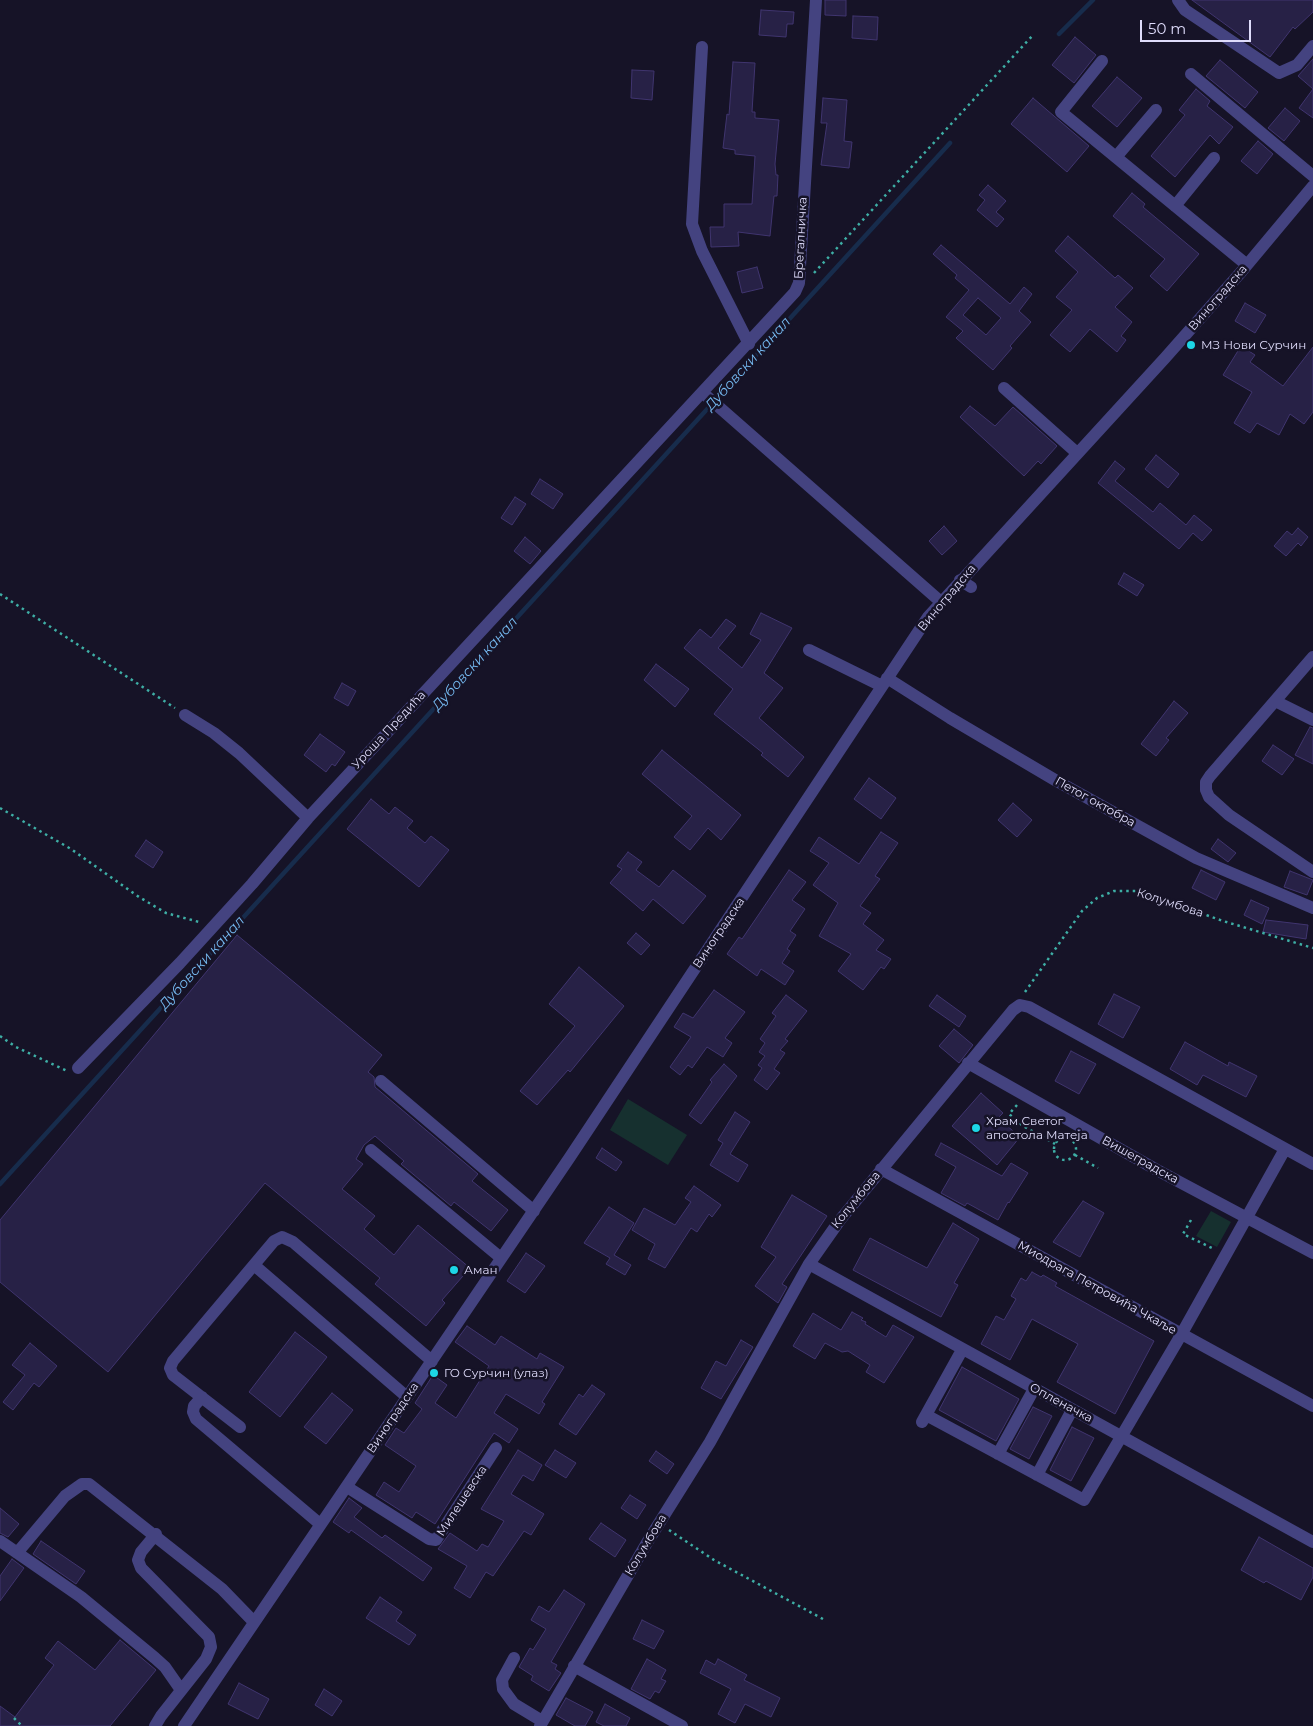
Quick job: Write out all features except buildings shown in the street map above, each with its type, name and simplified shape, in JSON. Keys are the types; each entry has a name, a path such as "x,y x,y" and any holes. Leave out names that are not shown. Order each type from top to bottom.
{"street":[{"name":"Брегалничка","path":"706,395 798,287 816,0"},
{"path":"1178,0 1186,10 1279,73 1297,65 1313,46"},
{"path":"702,47 692,224 702,251 749,344"},
{"path":"1102,61 1061,112 1175,206 1245,268"},
{"path":"1191,74 1313,185"},
{"path":"1116,157 1156,110"},
{"path":"1175,206 1214,158"},
{"name":"Виноградска","path":"184,1726 253,1621 534,1211 884,682 941,602 965,584 1077,453 1245,268 1313,185"},
{"path":"1146,192 1245,268"},
{"path":"1004,388 1077,453"},
{"path":"706,395 941,602"},
{"name":"Уроша Предића","path":"78,1068 215,924 308,818 485,625 706,395"},
{"name":"Петог октобра","path":"809,650 884,682 1196,858 1313,908"},
{"path":"1313,657 1206,782 1206,790 1209,797 1229,815 1313,872"},
{"path":"1275,701 1313,720"},
{"path":"185,715 214,733 238,753 308,818"},
{"path":"1020,1005 1029,1007 1313,1164"},
{"name":"Колумбова","path":"541,1724 574,1666 710,1442 824,1240 968,1063 1009,1014 1020,1005"},
{"name":"Вишеградска","path":"968,1063 1024,1096 1313,1253"},
{"path":"381,1081 534,1211"},
{"path":"962,1350 924,1419 998,1454 1084,1500 1181,1336 1285,1149"},
{"path":"371,1150 501,1258"},
{"name":"Миодрага Петровића Чкаље","path":"881,1169 1181,1336 1313,1406"},
{"path":"240,1427 173,1375 170,1368 173,1361 274,1241 282,1237 293,1242 432,1361"},
{"name":"Опленачка","path":"809,1264 1313,1542"},
{"path":"254,1265 408,1397"},
{"path":"998,1454 1034,1389"},
{"path":"202,1397 194,1406 196,1418 320,1524"},
{"path":"1037,1475 1072,1410"},
{"name":"Милешевска","path":"346,1487 429,1540 436,1540 496,1448"},
{"path":"17,1553 65,1496 82,1484 95,1487 156,1534 222,1589 253,1621"},
{"path":"155,1726 206,1659 211,1647 209,1637 141,1568 138,1560 141,1552 156,1534"},
{"path":"0,1541 81,1597 165,1667 181,1690"},
{"path":"514,1658 502,1680 503,1689 514,1704 541,1724"},
{"path":"574,1666 682,1726"}],"path":[{"path":"798,287 1033,35"},
{"path":"0,594 185,715"},
{"path":"0,808 71,849 138,897 166,913 186,920 215,924"},
{"name":"Колумбова","path":"1020,1005 1027,989 1082,911 1098,898 1114,891 1139,891 1223,921 1313,948"},
{"path":"0,1036 16,1047 60,1070 70,1072 78,1068"},
{"path":"1024,1096 1009,1114 1023,1126 1055,1144"},
{"path":"1060,1139 1070,1139 1076,1148 1075,1155 1065,1160 1058,1158 1054,1152 1055,1144 1060,1139"},
{"path":"1075,1155 1098,1168"},
{"path":"1191,1220 1183,1234 1226,1256"},
{"path":"660,1523 714,1560 823,1619"},
{"path":"14,1718 22,1726"}],"green space":[{"path":"628,1099 687,1135 668,1165 610,1130"},
{"path":"1211,1211 1231,1222 1217,1247 1196,1236"}],"waterway":[{"name":"Дубовски канал","path":"1059,34 1093,0"},
{"name":"Дубовски канал","path":"0,1184 950,143"}],"place":[{"name":"МЗ Нови Сурчин","path":"1191,345"},
{"name":"Храм Светог апостола Матеја","path":"976,1128"},
{"name":"Аман","path":"454,1270"},
{"name":"ГО Сурчин (улаз)","path":"434,1373"}]}
